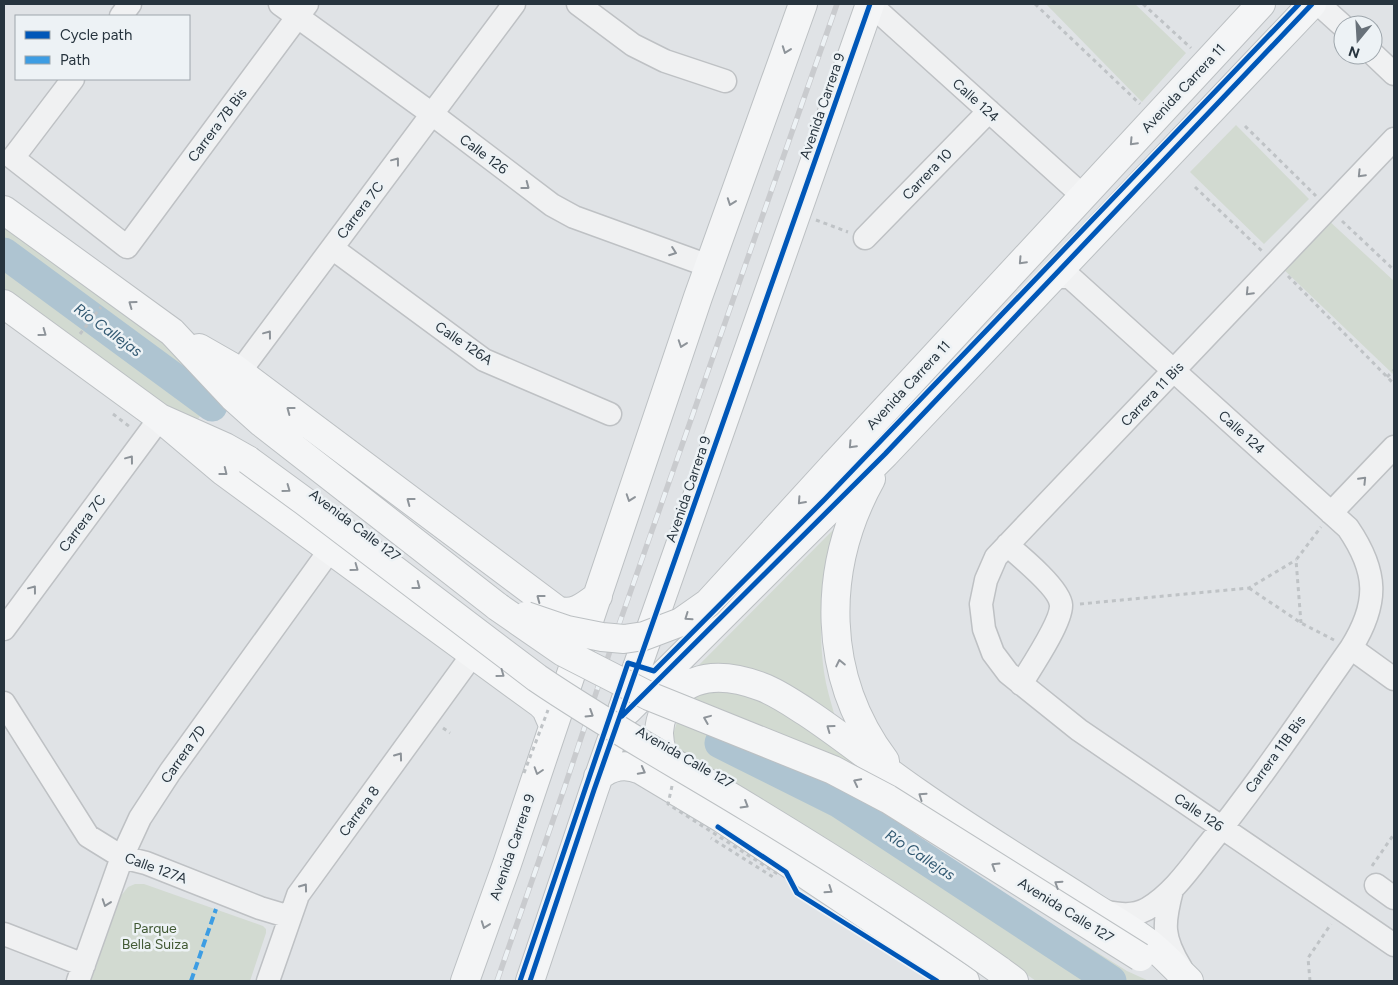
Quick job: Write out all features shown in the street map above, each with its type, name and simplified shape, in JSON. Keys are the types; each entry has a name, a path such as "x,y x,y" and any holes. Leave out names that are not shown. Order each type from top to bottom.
{"main road":[{"name":"Avenida Carrera 9","path":"465,981 507,864 552,714 598,596 709,266 803,4"},
{"name":"Avenida Carrera 9","path":"530,981 598,777 870,4"},
{"name":"Avenida Carrera 11","path":"498,607 567,630 602,638 624,639 673,626 708,603 1261,4"},
{"path":"618,720 885,454 1065,271 1317,5"},
{"name":"Avenida Calle 127","path":"4,210 172,332 233,397 262,423 498,607 563,652 649,696 810,760 860,783 1140,957 1189,981"},
{"name":"Avenida Calle 127","path":"4,304 160,418 225,447 248,460 304,500 553,689 850,870 954,938 1006,976"},
{"path":"172,332 242,375 556,610 574,611 582,608 598,596"},
{"path":"160,418 224,472 541,704 552,714"},
{"path":"885,454 852,519 841,553 836,588 835,623 839,658 848,693 861,726 898,778"},
{"path":"712,830 670,767 662,751 659,739 662,716 670,700 683,687 695,681 722,677 764,687 785,698 938,807 1151,944 1189,981"},
{"path":"598,777 606,770 615,767 626,766 636,768 712,830 965,981"}],"street":[{"path":"122,15 130,4"},
{"name":"Carrera 7C","path":"242,375 247,362 514,4"},
{"path":"578,4 632,45 665,61 725,81"},
{"name":"Calle 124","path":"870,4 1083,196"},
{"path":"1317,5 1333,18"},
{"name":"Calle 126","path":"295,8 552,206 574,217 709,266"},
{"name":"Carrera 7B Bis","path":"72,80 13,158 126,247 295,8"},
{"path":"1383,64 1394,74"},
{"name":"Carrera 10","path":"865,238 989,111"},
{"name":"Carrera 11 Bis","path":"1014,679 992,653 984,629 981,604 986,580 996,557 1394,139"},
{"name":"Calle 126A","path":"332,248 484,360 610,414"},
{"name":"Calle 124","path":"1065,271 1348,528 1361,546 1369,568 1372,590 1369,611"},
{"path":"242,375 241,388 243,393 262,423"},
{"name":"Carrera 7C","path":"4,629 160,418"},
{"path":"1331,513 1394,447"},
{"path":"1008,545 1055,591 1061,605 1055,626 1038,658 1014,679"},
{"name":"Carrera 7D","path":"81,973 122,857 140,818 170,772 330,550"},
{"name":"Carrera 11B Bis","path":"1099,910 1121,915 1138,913 1172,890 1222,828 1351,648 1362,630 1369,611"},
{"path":"1351,648 1394,679"},
{"name":"Carrera 8","path":"268,981 298,895 473,654"},
{"name":"Calle 126","path":"1014,679 1079,730 1342,910 1393,942"},
{"name":"Calle 127A","path":"4,703 88,836 122,857 146,863 260,908 290,917"},
{"path":"1376,885 1394,898"},
{"name":"Carrera 11B Bis","path":"1172,890 1166,913 1166,937 1170,950 1189,981"},
{"path":"4,934 81,973"}],"path":[{"path":"1035,4 1155,118"},
{"path":"1143,4 1206,63"},
{"path":"1245,126 1394,270"},
{"path":"1195,187 1276,264 1394,384"},
{"path":"797,213 865,238"},
{"path":"79,336 105,302"},
{"path":"1387,377 1394,370"},
{"path":"1061,605 1249,588 1296,560 1331,513"},
{"path":"1296,560 1301,623"},
{"path":"1249,588 1301,623 1351,648"},
{"path":"524,773 552,714"},
{"path":"442,727 450,733"},
{"path":"673,781 668,804 776,873 773,877 712,830"},
{"path":"763,857 778,867"},
{"path":"1310,981 1308,958 1342,910"}],"green space":[{"path":"1046,4 1135,4 1186,53 1142,102"},
{"path":"1236,125 1309,199 1264,244 1190,172"},
{"path":"4,219 171,345 213,398 198,419 162,404 4,296"},
{"path":"1327,219 1394,281 1394,375 1281,267"},
{"path":"834,529 824,583 821,635 825,678 835,717 690,674"},
{"path":"708,689 747,690 787,709 924,811 912,837 1127,971 1149,981 1036,981 863,860 849,886 704,792 680,761 673,734 685,699"},
{"name":"Parque Bella Suiza","path":"135,884 144,884 263,926 266,929 266,933 250,981 91,981 120,897 128,887"}],"waterway":[{"name":"Río Callejas","path":"4,253 212,406"},
{"name":"Río Callejas","path":"720,743 840,803 1111,981"}],"railway":[{"path":"497,981 616,633 837,4"}],"marked path":[{"path":"191,981 216,909"}],"cycle path":[{"path":"530,981 594,790 870,4"},
{"path":"520,981 628,663 654,671 825,499 1299,4"},
{"path":"622,716 885,454 1312,4"},
{"path":"718,827 786,872 797,893 937,981"}]}
